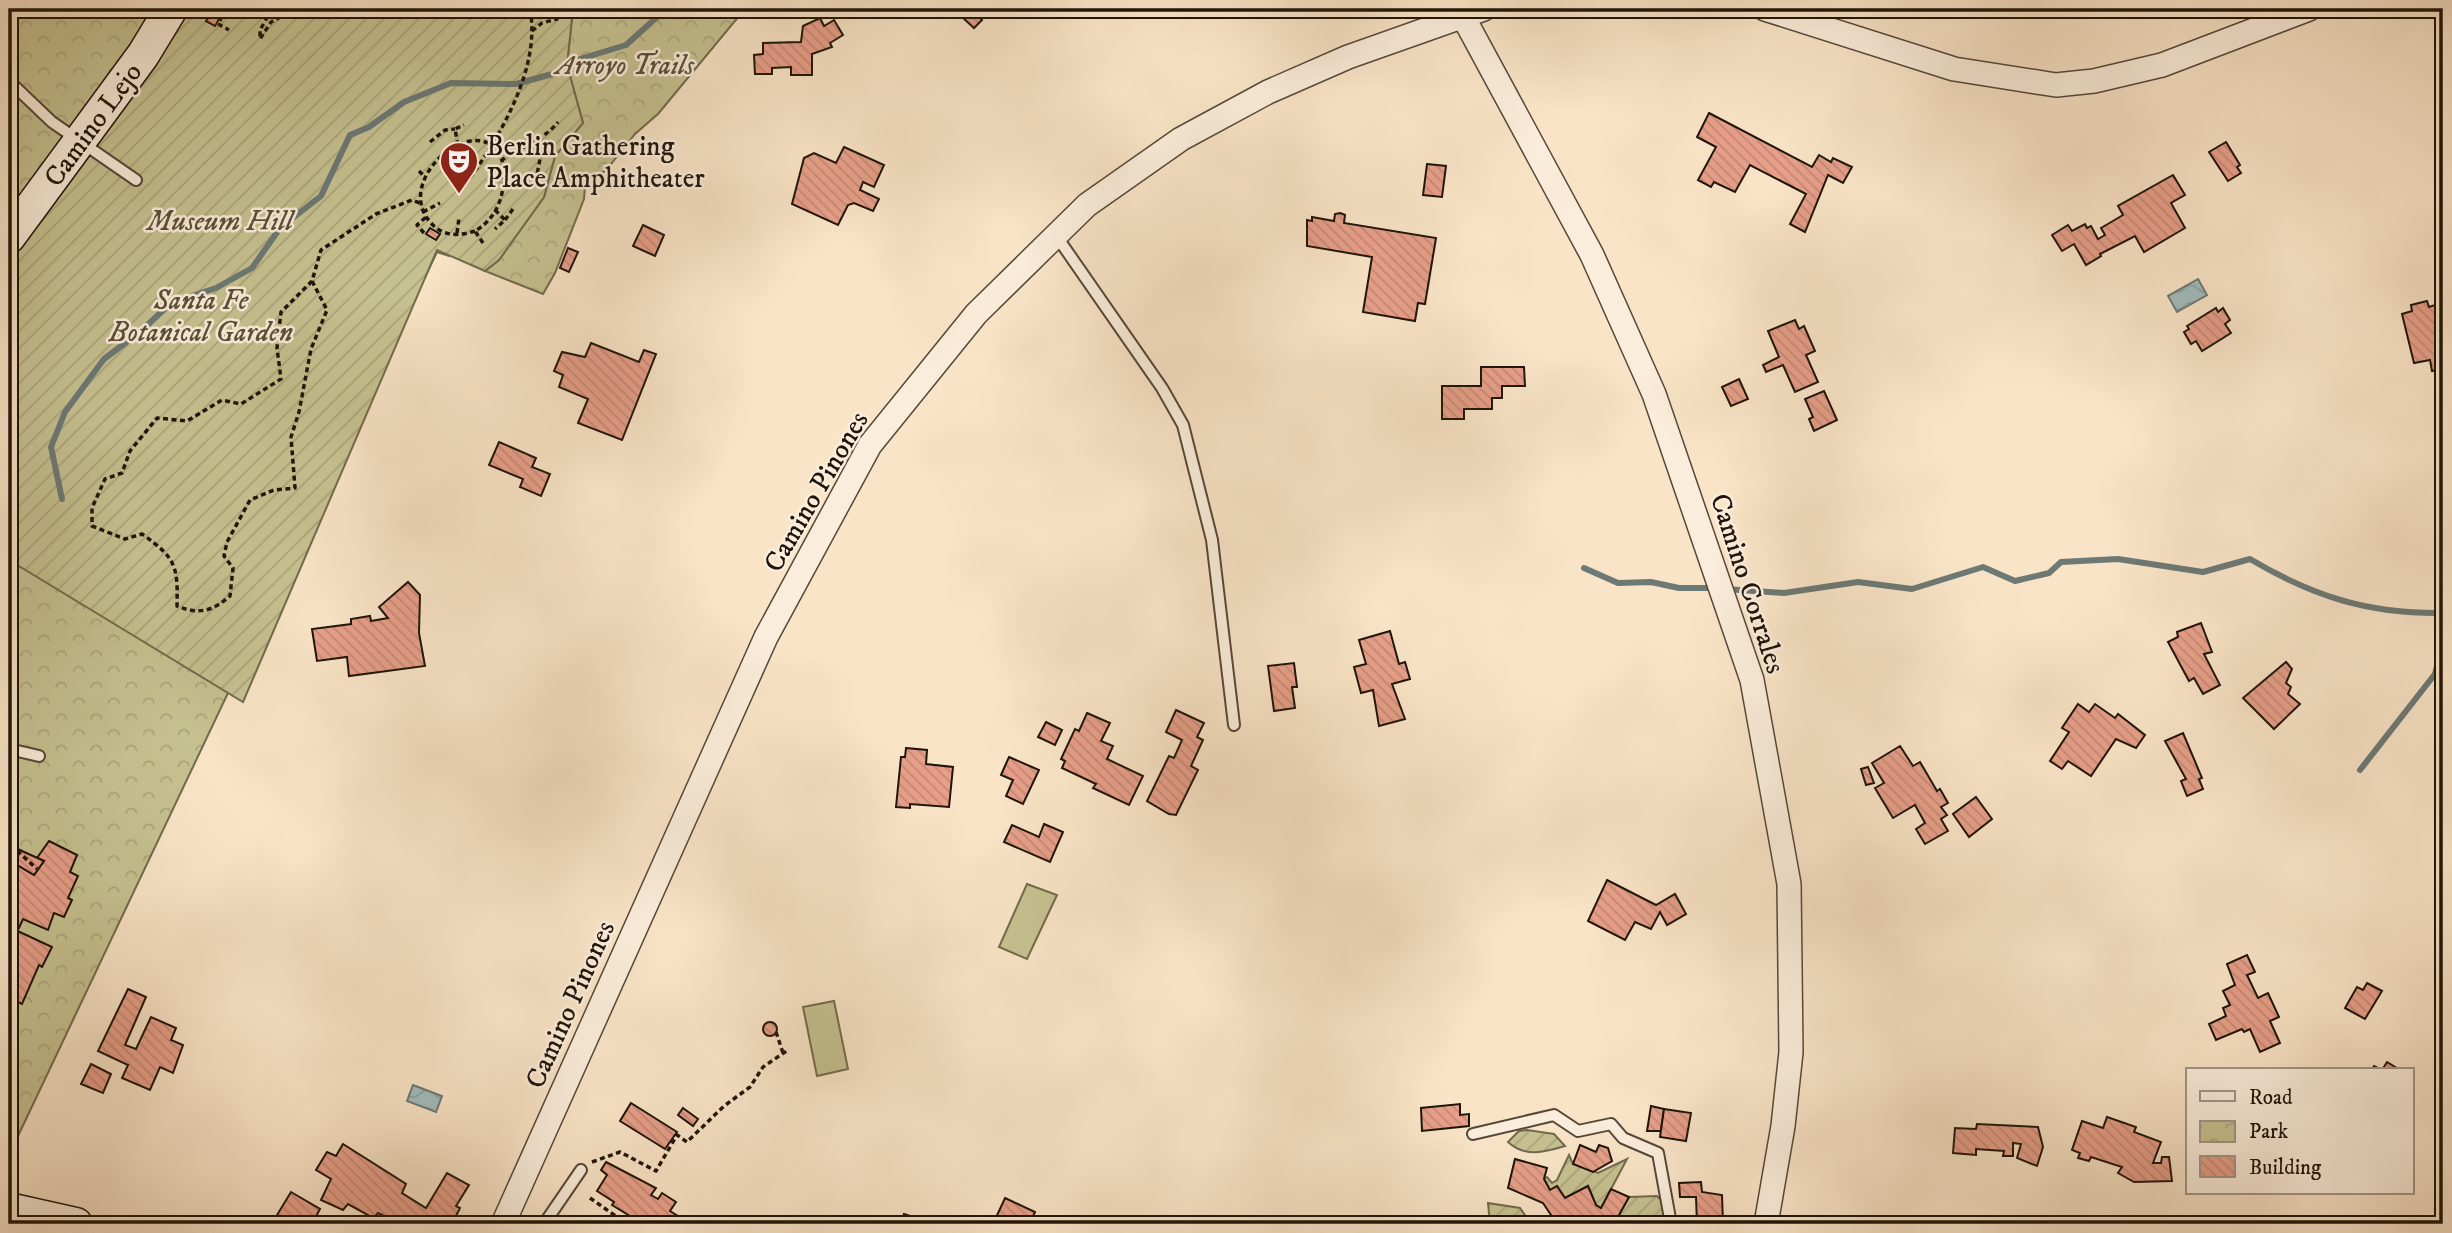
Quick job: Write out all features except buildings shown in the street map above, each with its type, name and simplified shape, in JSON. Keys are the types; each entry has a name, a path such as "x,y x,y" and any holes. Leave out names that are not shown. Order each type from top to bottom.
{"street":[{"name":"Camino Lejo","path":"9,237 143,55 171,9"},
{"path":"1765,9 1954,69 2056,85 2094,81 2162,65 2309,9"},
{"name":"Camino Pinones","path":"503,1224 766,637 870,445 976,314 1055,234 1103,192 1181,139 1268,92 1348,57 1469,11"},
{"name":"Camino Corrales","path":"1469,11 1592,255 1654,394 1752,680 1789,884 1791,1052 1771,1224"},
{"path":"9,1209 70,1223"}],"lane":[{"path":"9,81 52,122 136,180"},
{"path":"1055,234 1162,388 1183,425 1212,540 1234,725"},
{"path":"9,748 39,756"},
{"path":"1473,1134 1554,1115 1578,1131 1611,1124 1623,1138 1658,1153 1671,1224"},
{"path":"544,1224 581,1170"}],"path":[{"path":"226,9 218,24 229,30"},
{"path":"272,9 260,30 260,39 271,22 279,18"},
{"path":"470,178 494,144 514,103 529,52 532,31 528,9 517,12 512,9"},
{"path":"532,31 542,23 557,19 555,9"},
{"path":"502,160 533,142 558,122"},
{"path":"430,142 445,130 464,125"},
{"path":"454,129 458,145"},
{"path":"481,141 494,144 502,160 505,186 495,211 475,231 457,234 440,232 426,217 420,203 425,176 442,155 458,145 481,141"},
{"path":"505,186 535,185 541,154 539,146 533,142"},
{"path":"419,171 425,176"},
{"path":"312,281 327,310 311,349 301,403 291,437 295,488 274,490 250,500 227,542 224,556 233,568 230,596 216,608 192,612 177,606 178,573 167,551 142,534 125,539 92,526 92,508 105,479 122,473 131,451 157,418 187,421 222,400 241,404 281,379 277,348 282,312 312,281 321,250 376,214 412,200 420,203"},
{"path":"423,212 440,203"},
{"path":"495,229 513,209"},
{"path":"495,211 505,220"},
{"path":"424,233 417,225 426,217"},
{"path":"457,234 458,218"},
{"path":"475,231 484,243"},
{"path":"13,836 12,846 37,869"},
{"path":"776,1032 783,1053"},
{"path":"592,1162 620,1152 656,1171 677,1135 687,1142 724,1106 750,1087 762,1067 788,1050"},
{"path":"590,1198 626,1224"}],"green space":[{"name":"Santa Fe Botanical Garden","path":"9,9 555,9 449,256 437,252 9,1155"},
{"name":"Santa Fe Botanical Garden","path":"182,9 573,9 567,65 583,123 555,156 544,197 499,260 485,271 437,250 243,702 9,560 9,252"},
{"name":"Arroyo Trails","path":"573,9 751,9 739,16 658,114 635,134 607,169 585,187 584,199 555,273 543,294 485,271 499,260 544,197 555,156 583,123 567,65"},
{"path":"1027,884 1057,895 1027,959 999,947"},
{"path":"834,1001 848,1069 817,1076 803,1007"},
{"path":"1519,1131 1554,1134 1565,1146 1543,1152 1528,1152 1508,1142"},
{"path":"1569,1155 1573,1164 1598,1173 1627,1159 1601,1208 1596,1205 1588,1186 1565,1198 1557,1186 1550,1190 1544,1179 1547,1177 1552,1183 1557,1180"},
{"path":"1657,1196 1663,1202 1664,1224 1614,1224 1629,1197"},
{"path":"1488,1203 1520,1208 1531,1224 1490,1224"}],"water":[{"path":"2198,279 2207,295 2177,312 2168,296"},
{"path":"413,1085 442,1096 436,1112 407,1101"}],"waterway":[{"path":"62,499 51,447 65,412 104,359 141,331 171,303 216,288 252,268 280,228 321,196 350,135 369,127 404,102 451,83 516,84 556,73 580,59 626,45 666,9"},
{"path":"1725,589 1784,593 1858,582 1912,589 1983,567 2015,581 2049,573 2061,562 2118,559 2203,572 2250,559 2297,584 2343,601 2391,610 2443,613"},
{"path":"1584,568 1618,583 1651,582 1679,588 1715,588"},
{"path":"2360,770 2435,674 2443,643"}],"place":[{"name":"Berlin Gathering Place Amphitheater","path":"459,195"}],"park label":[{"name":"Museum Hill","path":"220,220"}]}
